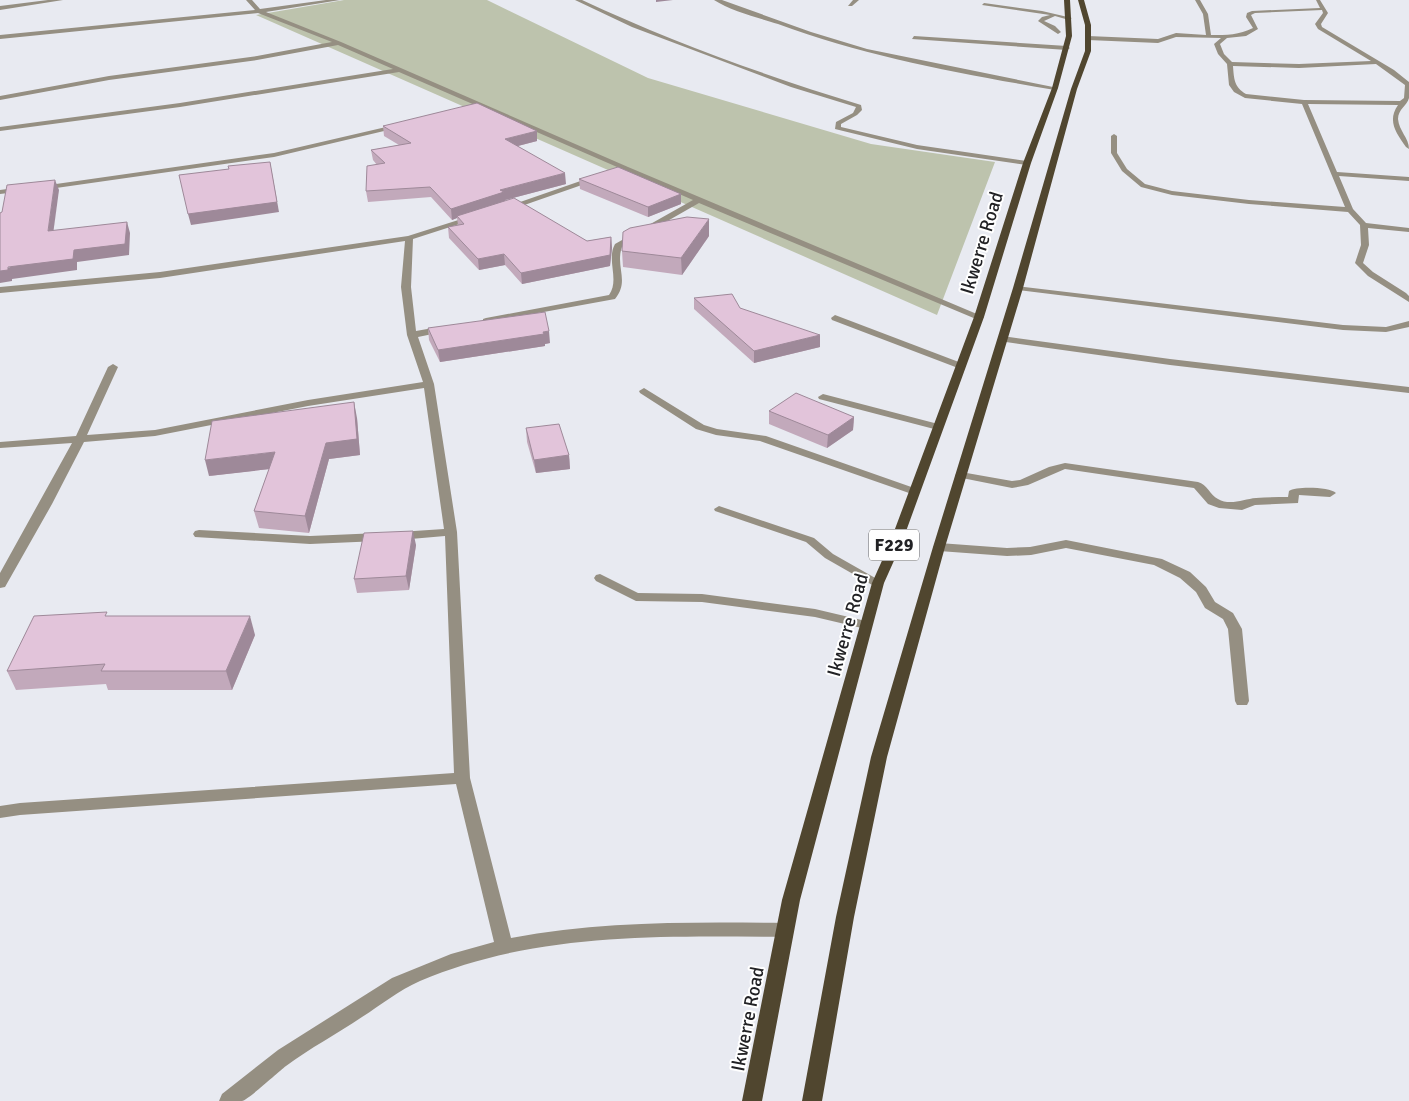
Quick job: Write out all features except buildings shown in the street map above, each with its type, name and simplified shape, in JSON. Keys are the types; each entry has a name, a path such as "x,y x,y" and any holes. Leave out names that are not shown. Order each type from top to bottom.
{"main road":[{"name":"Ikwerre Road","path":"752,1101 791,900 866,625 878,583 979,317 1027,163 1055,88 1067,48 1069,18 1066,0"},
{"name":"F229","path":"812,1101 844,918 878,757 939,547 1018,288 1054,159 1088,51 1088,25 1081,0"}],"street":[{"path":"0,8 60,0"},
{"path":"249,0 259,11 339,43 625,169 979,317"},
{"path":"0,37 259,11 336,0"},
{"path":"578,0 634,26 716,57 793,86 859,106 860,109 855,114 838,123 837,128 918,147 1027,163"},
{"path":"717,0 864,50 956,70 1055,88"},
{"path":"850,5 856,0"},
{"path":"0,98 134,74 257,58 339,43"},
{"path":"0,129 180,105 400,70"},
{"path":"474,109 484,107"},
{"path":"38,188 274,155 407,124"},
{"path":"501,210 625,169"},
{"path":"0,192 28,189"},
{"path":"479,322 612,297 617,292 619,285 615,252 618,246 699,200"},
{"path":"0,290 160,274 409,238 482,216"},
{"path":"409,238 406,287 412,335 429,384 451,532 462,778 504,946"},
{"path":"412,335 450,328"},
{"path":"1002,339 1179,363 1409,390"},
{"path":"0,584 46,506 81,440 113,367"},
{"path":"0,445 155,433 308,403 429,384"},
{"path":"644,390 700,427 716,432 762,438 913,491"},
{"path":"823,397 938,427"},
{"path":"961,475 1020,484 1048,472 1052,468 1065,466 1198,485 1212,501 1219,504 1242,506 1254,502 1294,500 1293,493 1296,491 1330,493"},
{"path":"199,534 310,540 451,532"},
{"path":"939,547 1015,552 1066,544 1158,562 1185,575 1201,590 1210,605 1228,616 1235,629 1242,701"},
{"path":"0,812 228,793 462,778"},
{"path":"229,1101 276,1062 412,976 504,946 564,936 631,931 785,930"}],"lane":[{"path":"1197,0 1204,8 1207,18 1206,28 1209,36"},
{"path":"1318,0 1326,13 1318,24 1320,28 1401,77 1408,84 1407,98 1395,112 1394,124 1409,147"},
{"path":"984,4 1042,12 1069,18"},
{"path":"1088,38 1158,41 1176,35 1226,37 1244,35 1253,32 1256,28 1249,18 1249,14 1254,12 1322,9"},
{"path":"1054,16 1044,18 1041,22 1053,27 1058,32"},
{"path":"1226,37 1217,44 1221,54 1230,64 1230,75 1236,91 1245,96 1304,102 1402,103"},
{"path":"914,38 1067,48"},
{"path":"1230,64 1299,66 1376,62"},
{"path":"1304,102 1350,210 1364,226 1365,245 1359,263 1368,274 1400,291 1409,300"},
{"path":"1114,136 1114,153 1124,170 1143,186 1172,193 1249,202 1350,210"},
{"path":"1334,174 1409,179"},
{"path":"1364,226 1409,230"},
{"path":"1018,288 1372,330 1403,327 1409,324"},
{"path":"835,318 960,366"},
{"path":"719,509 810,540 829,556 878,583"},
{"path":"600,578 636,596 702,598 815,613 866,625"}],"green space":[{"path":"344,0 487,0 648,78 871,144 995,162 937,315 256,15"}]}
